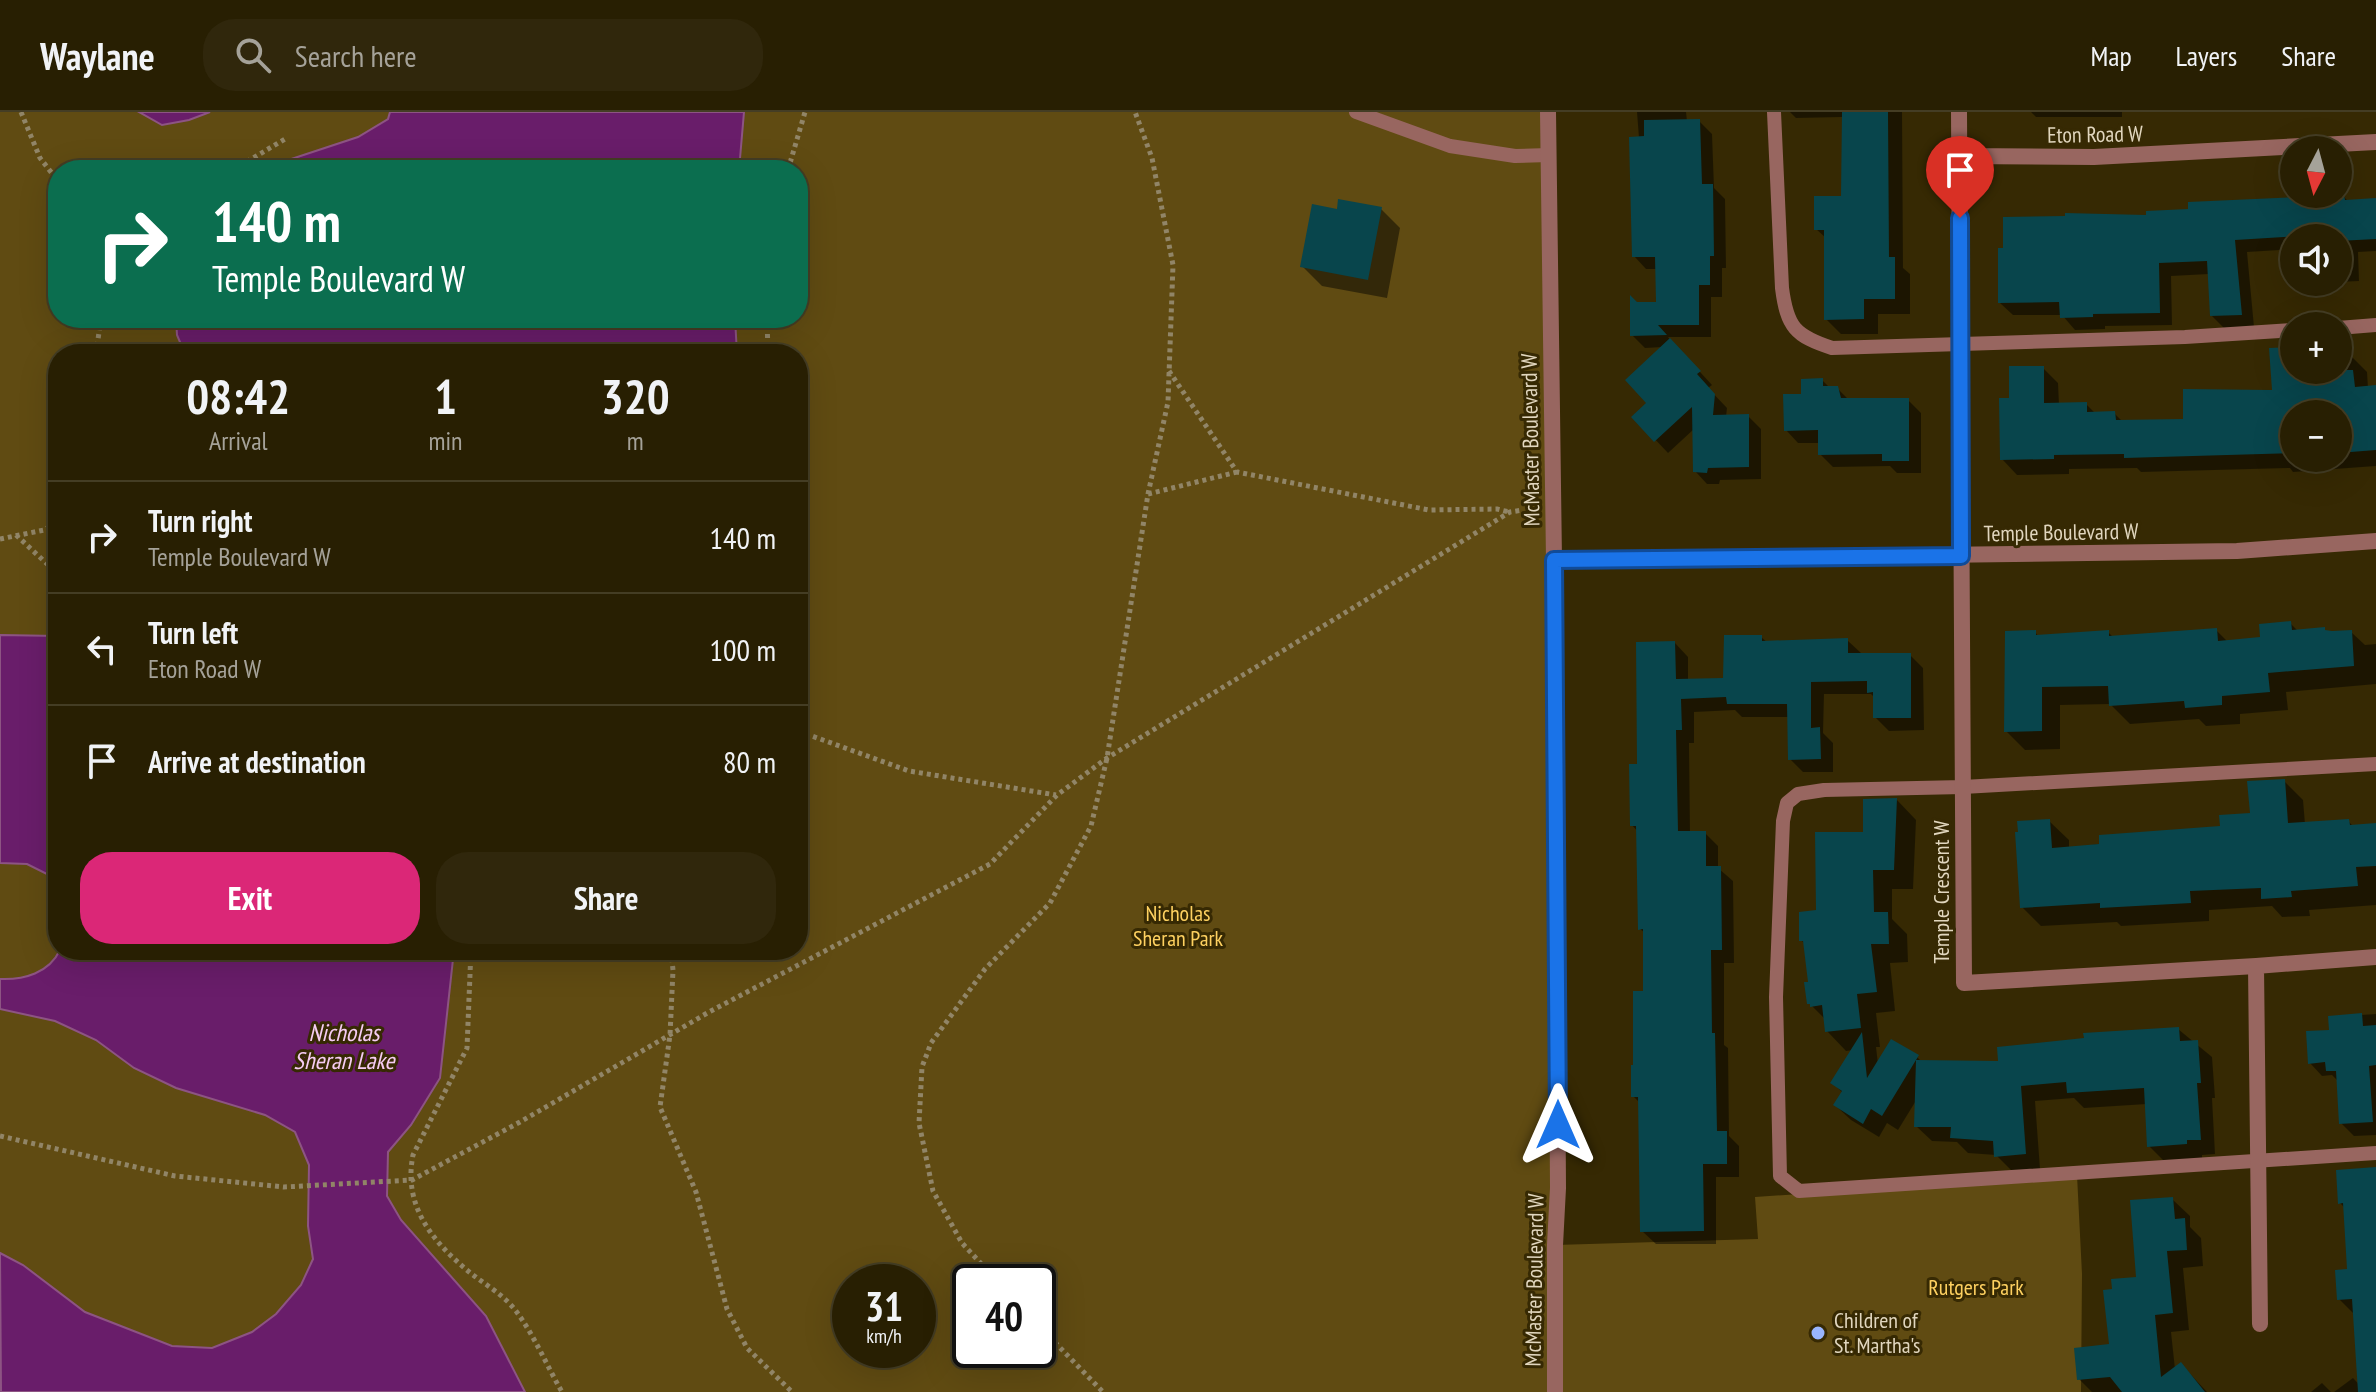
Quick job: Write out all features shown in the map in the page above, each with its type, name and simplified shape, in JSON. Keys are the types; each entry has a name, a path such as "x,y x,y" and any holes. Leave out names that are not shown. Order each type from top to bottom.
{"street":[{"name":"McMaster Boulevard W","path":"1548,112 1558,1188 1555,1392"},
{"path":"1959,112 1961,556"},
{"name":"Eton Road W","path":"1959,156 2094,157 2376,142"},
{"name":"Temple Boulevard W","path":"1554,560 2237,551 2376,541"},
{"name":"Temple Crescent W","path":"1961,556 1964,983 2376,957"},
{"path":"2256,966 2260,1324"}],"lane":[{"path":"1356,112 1450,146 1515,156 1549,155"},
{"path":"1774,112 1782,288 1786,314 1794,329 1809,340 1832,348 2185,337 2280,331"},
{"path":"2352,327 2376,325"},
{"path":"2376,764 1963,787 1824,790 1798,794 1787,803 1783,821 1776,997 1780,1176 1799,1191 2376,1153"}],"path":[{"path":"21,112 40,158 48,168"},
{"path":"791,160 805,112"},
{"path":"981,1264 962,1243 933,1191 919,1123 922,1067 931,1043 985,969 1050,903 1091,826 1107,758 1148,494 1168,402 1173,265 1152,158 1135,112"},
{"path":"250,160 285,139"},
{"path":"1169,371 1237,472"},
{"path":"1148,494 1237,472 1429,510 1523,510"},
{"path":"0,1136 175,1176 284,1187 412,1180 670,1035 990,864 1057,795 1107,758 1510,512"},
{"path":"0,539 48,527"},
{"path":"16,535 48,565"},
{"path":"808,735 909,771 1057,795"},
{"path":"471,960 467,1048 413,1155 412,1196 416,1211 448,1253 501,1294 517,1311 562,1392"},
{"path":"672,960 670,1035 660,1107 696,1192 727,1309 747,1348 792,1392"},
{"path":"1056,1344 1103,1392"}],"green space":[{"name":"Nicholas Sheran Park","path":"0,112 1548,112 1555,1245 1758,1239 1755,1197 2077,1175 2082,1274 2081,1392 0,1392"}],"water":[{"path":"139,112 210,112 162,125"},
{"path":"390,112 744,112 740,160 288,160 358,137 388,119"},
{"path":"177,328 736,328 736,344 181,344"},
{"path":"0,635 48,636 48,874 27,864 0,863"},
{"name":"Nicholas Sheran Lake","path":"53,960 453,960 440,1078 411,1125 388,1152 387,1196 401,1220 486,1316 525,1392 1,1392 0,1253 23,1265 85,1312 172,1346 212,1348 252,1332 276,1314 301,1285 313,1259 308,1226 309,1165 295,1132 265,1115 176,1088 134,1068 96,1040 55,1021 0,1009 0,979 35,974"}],"building":[{"path":"1842,112 1888,112 1889,257 1895,257 1895,299 1864,299 1864,319 1824,320 1824,230 1814,230 1814,196 1841,196"},
{"path":"1700,119 1702,184 1713,184 1714,256 1710,256 1710,285 1699,285 1699,325 1658,325 1667,335 1630,336 1630,295 1637,302 1656,302 1655,257 1632,257 1629,137 1644,136 1644,120"},
{"path":"2280,198 2280,208 2352,208 2352,200 2376,198 2376,239 2352,240 2352,224 2280,224 2280,237 2235,240 2242,315 2210,316 2207,261 2159,263 2160,313 2060,318 2059,302 1998,303 1998,248 2003,248 2003,217 2065,216 2065,213 2146,215 2146,211 2188,209 2188,202"},
{"path":"1338,199 1382,207 1368,280 1300,267 1312,204 1337,209"},
{"path":"1670,338 1701,371 1697,374 1715,394 1713,415 1749,414 1749,467 1708,468 1707,473 1693,472 1692,407 1654,442 1631,417 1646,403 1625,380"},
{"path":"2269,348 2280,348 2280,384 2352,384 2353,370 2355,387 2376,385 2376,450 2352,452 2352,400 2280,400 2280,453 2124,458 2124,454 2054,455 2054,459 2000,460 1999,398 2009,398 2009,366 2044,366 2044,403 2087,402 2087,412 2115,411 2116,420 2183,419 2183,389 2272,390"},
{"path":"1823,378 1823,386 1838,386 1841,398 1909,398 1909,461 1882,461 1882,454 1818,455 1818,430 1784,431 1783,394 1801,394 1801,379"},
{"path":"2291,621 2292,630 2325,627 2325,630 2332,631 2352,630 2354,666 2268,673 2270,692 2222,696 2222,705 2185,708 2184,701 2109,706 2108,686 2042,687 2042,731 2004,732 2005,631 2036,630 2036,635 2109,630 2109,636 2217,628 2218,641 2260,637 2259,624"},
{"path":"1724,635 1762,635 1762,641 1848,638 1848,653 1911,653 1911,718 1873,718 1873,692 1867,693 1867,681 1811,682 1811,728 1820,727 1821,759 1788,760 1787,704 1727,704 1726,697 1681,699 1682,730 1676,730 1678,831 1706,831 1706,866 1721,866 1722,950 1711,950 1712,1033 1715,1033 1717,1131 1727,1131 1727,1164 1703,1164 1704,1231 1640,1232 1638,1097 1631,1097 1633,991 1643,991 1643,929 1638,930 1636,826 1630,826 1629,764 1637,764 1636,642 1675,641 1676,679 1723,678"},
{"path":"2285,779 2288,823 2349,819 2350,825 2376,823 2376,866 2356,867 2358,886 2291,891 2292,897 2261,899 2261,888 2190,891 2191,903 2100,908 2100,903 2020,908 2017,821 2050,819 2052,848 2099,844 2099,835 2220,826 2219,815 2250,813 2247,781"},
{"path":"1897,798 1894,870 1873,870 1874,912 1888,912 1889,944 1871,944 1877,992 1857,994 1861,1028 1825,1032 1822,1005 1810,1007 1807,1004 1803,941 1799,941 1799,912 1816,910 1815,832 1863,832 1863,799"},
{"path":"2362,1013 2363,1026 2376,1025 2376,1065 2369,1066 2373,1122 2339,1124 2336,1071 2326,1071 2325,1062 2308,1064 2306,1031 2329,1030 2328,1016"},
{"path":"2179,1027 2180,1041 2198,1040 2201,1140 2147,1147 2144,1088 2067,1093 2066,1082 2021,1086 2026,1154 1994,1157 1993,1141 1950,1138 1951,1127 1914,1127 1916,1060 1998,1061 1997,1047 2084,1038 2083,1033"},
{"path":"1862,1032 1867,1078 1891,1039 1919,1055 1882,1116 1871,1109 1863,1124 1833,1105 1842,1091 1830,1083"},
{"path":"2376,1167 2376,1392 2358,1392 2352,1299 2337,1300 2335,1270 2347,1269 2343,1203 2338,1204 2336,1170"},
{"path":"2173,1197 2175,1219 2185,1218 2187,1250 2167,1251 2173,1313 2155,1315 2161,1377 2181,1362 2205,1392 2122,1392 2110,1377 2077,1380 2074,1348 2109,1344 2103,1290 2112,1289 2111,1279 2136,1277 2130,1200"}],"place":[{"name":"Children of St. Martha's","path":"1818,1333"}],"route":[{"path":"1558,1125 1554,560 1961,556 1960,218"}],"park label":[{"name":"Rutgers Park","path":"1976,1287"}]}
